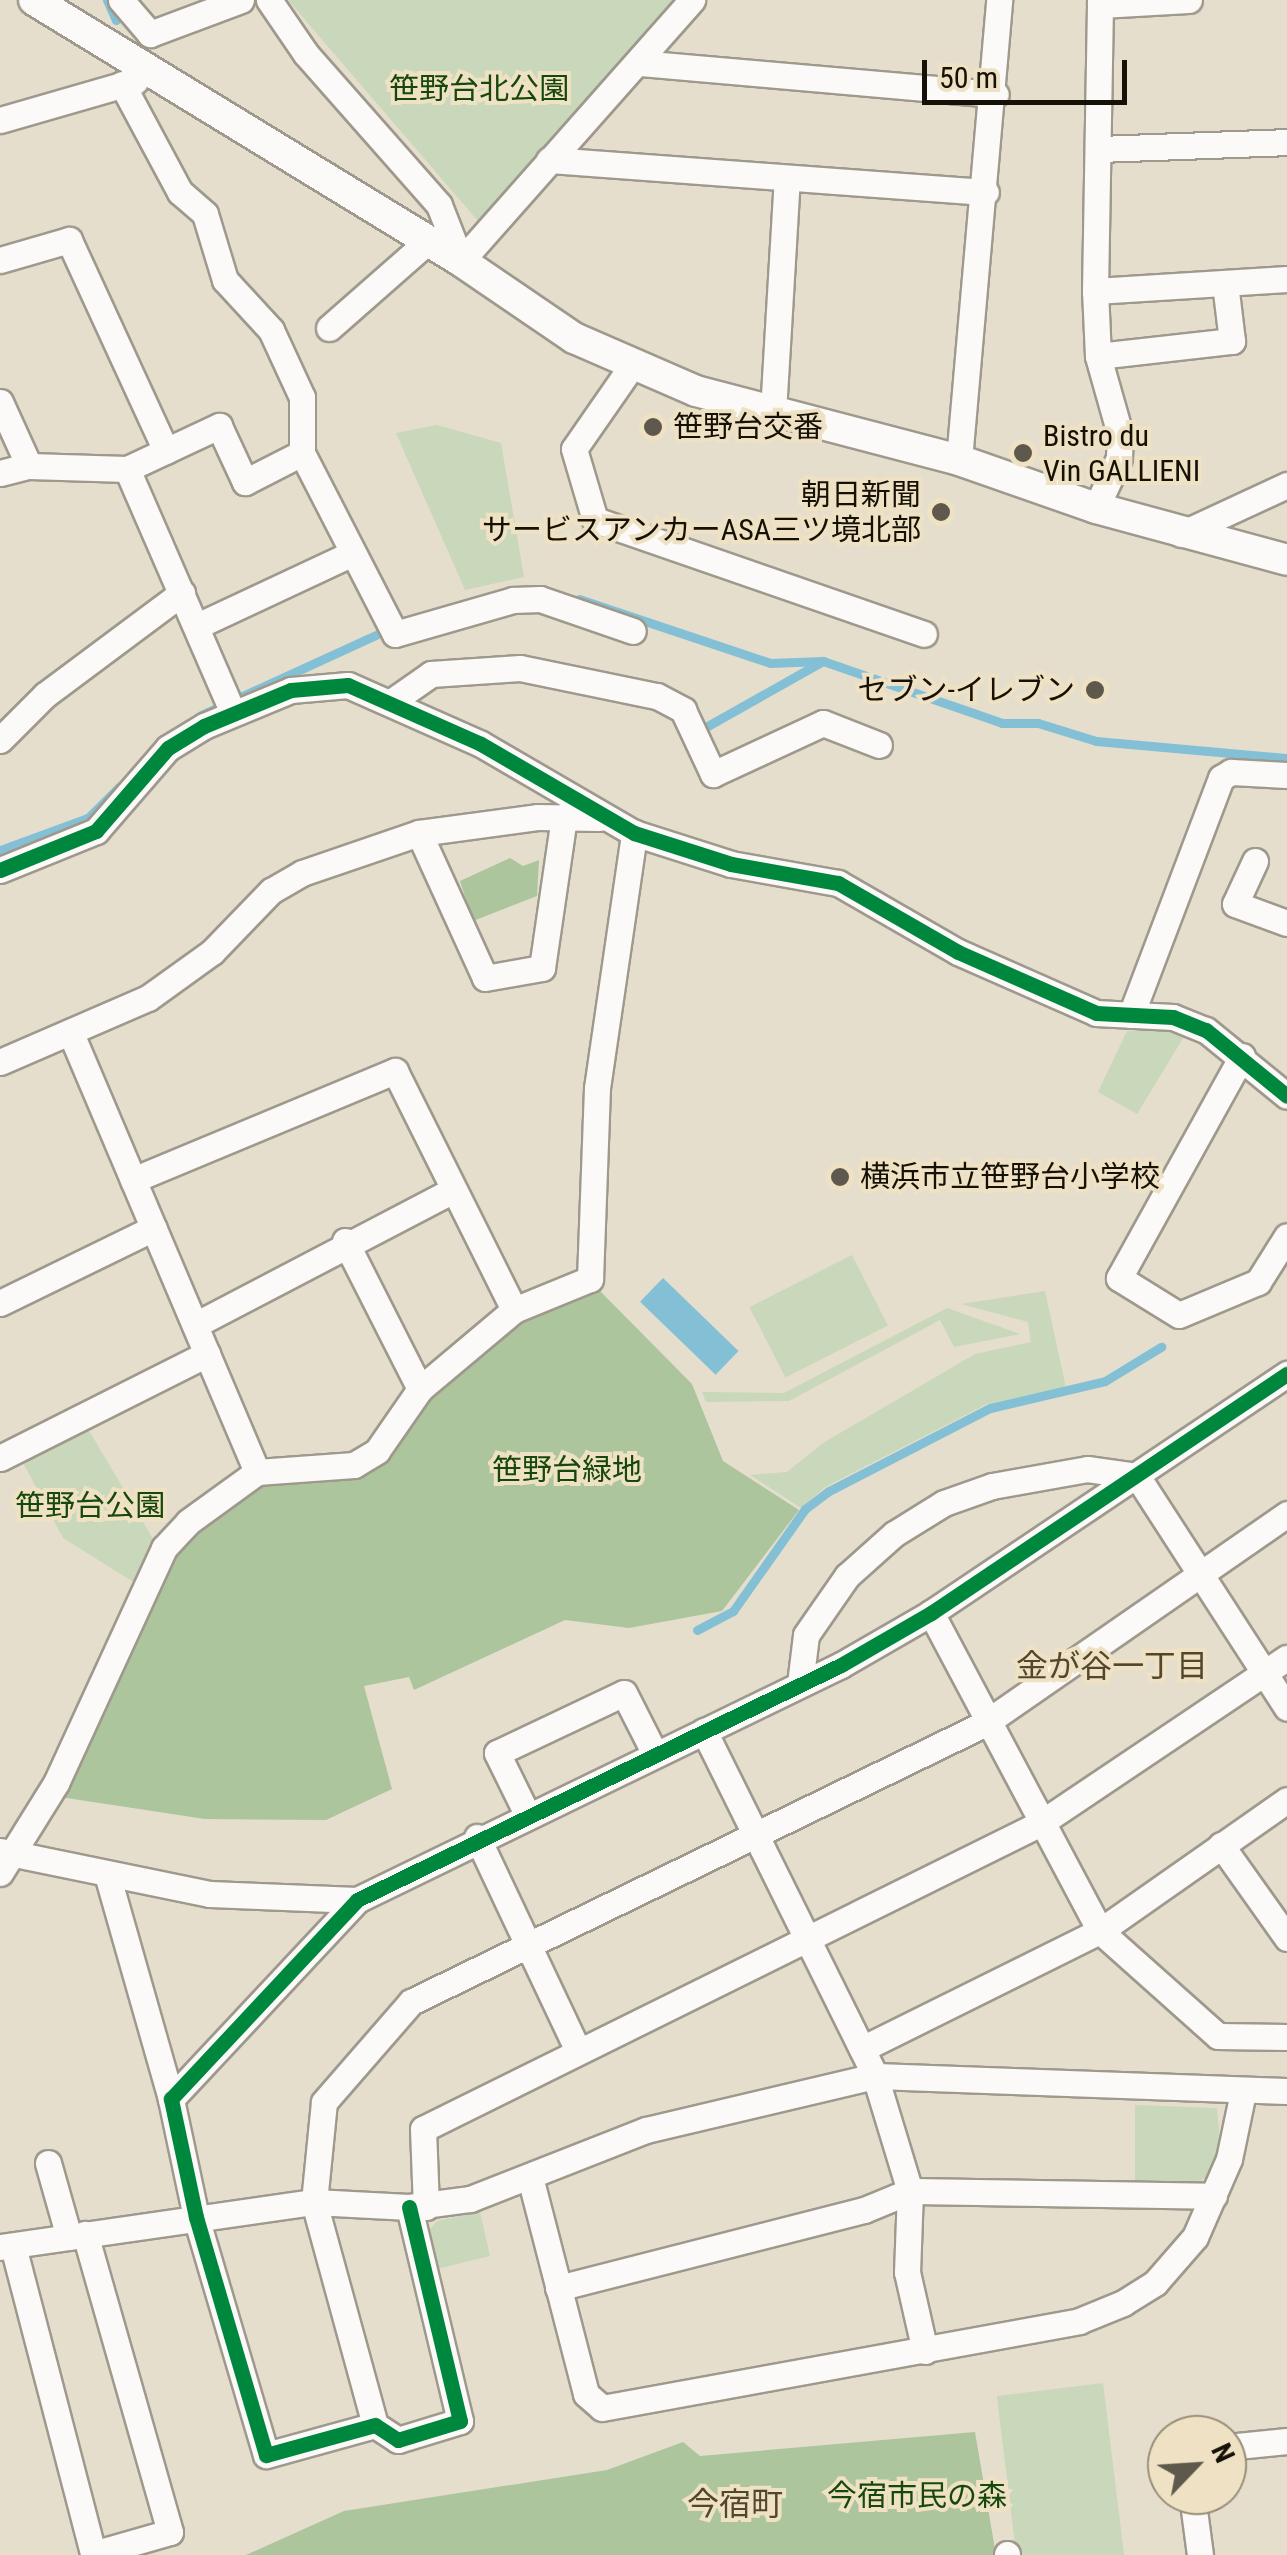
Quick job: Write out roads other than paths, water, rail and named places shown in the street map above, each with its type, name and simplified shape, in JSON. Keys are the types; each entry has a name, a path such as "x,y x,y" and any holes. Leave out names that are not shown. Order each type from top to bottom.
{"street":[{"path":"34,0 137,75 428,240 574,338 696,391 960,460 1181,534 1287,560"},
{"path":"121,0 150,34"},
{"path":"150,34 241,0"},
{"path":"269,0 306,54 439,205 462,261"},
{"path":"462,261 692,0"},
{"path":"960,460 996,94 999,0"},
{"path":"1096,508 1118,458 1120,434 1098,356 1095,291 1100,2 1189,0"},
{"path":"150,34 137,75 180,192 205,214 226,280 271,330 302,397 302,453 395,634 512,600 540,599 633,631"},
{"path":"639,63 996,94"},
{"path":"0,120 137,75"},
{"path":"1099,149 1287,142"},
{"path":"549,160 986,192"},
{"path":"773,412 787,178"},
{"path":"0,260 69,240 166,451"},
{"path":"330,328 428,240"},
{"path":"1095,291 1287,279"},
{"path":"1098,356 1232,341 1225,283"},
{"path":"633,364 574,449 594,520 924,634"},
{"path":"0,402 29,466"},
{"path":"0,473 29,466 127,469 219,426 245,482 302,453"},
{"path":"127,469 234,713"},
{"path":"1181,534 1287,485"},
{"path":"197,626 352,554"},
{"path":"0,740 45,695 182,593"},
{"path":"391,702 431,674 520,668 658,696 683,710 713,774 824,724 879,745"},
{"path":"0,870 96,831 168,748 234,713 324,684 391,702 576,796 599,818"},
{"path":"1130,1015 1221,778 1230,772 1287,775"},
{"path":"420,833 485,978 542,968 564,816"},
{"path":"0,1062 72,1036 178,978 271,891 302,873 420,833 564,816 599,818 731,864 838,884 975,960 1096,1013 1174,1017 1242,1056 1287,1096"},
{"path":"357,1900 210,1894 2,1859 56,1783 164,1548 188,1522 257,1472 354,1465 376,1451 420,1389 514,1310 590,1280 597,1088 634,833"},
{"path":"1256,861 1235,904 1287,923"},
{"path":"72,1036 257,1472"},
{"path":"1242,1056 1120,1278 1179,1315 1258,1282 1287,1236"},
{"path":"133,1180 395,1071 451,1191 514,1310"},
{"path":"194,1325 345,1240 451,1191"},
{"path":"0,1303 154,1228"},
{"path":"345,1240 420,1389"},
{"path":"0,1458 207,1354"},
{"path":"171,2099 357,1900 477,1837 800,1684 930,1614 1287,1374"},
{"path":"800,1684 806,1635 847,1576 894,1534 944,1504 992,1486 1087,1469 1136,1476 1201,1575 1276,1666 1287,1708"},
{"path":"1276,1666 1041,1823 803,1937 422,2129 417,2207 460,2421 398,2440 376,2425 314,2202 324,2102 411,2002 984,1724 1287,1514"},
{"path":"930,1614 984,1724 1100,1931 1218,2036 1287,2037"},
{"path":"527,1814 497,1753 624,1693 656,1754"},
{"path":"704,1731 874,2076 910,2191 908,2272 924,2351"},
{"path":"862,2049 1100,1931 1287,1800"},
{"path":"477,1837 578,2051"},
{"path":"1222,1845 1287,1938"},
{"path":"106,1874 171,2099 196,2217 266,2454 376,2425"},
{"path":"48,2164 77,2235 170,2532 93,2554 6,2246 77,2235 196,2217 314,2202 417,2207 530,2177 646,2130 874,2076 1287,2091"},
{"path":"530,2177 586,2394 602,2408 1079,2321 1123,2303 1155,2283 1195,2237 1214,2196 1244,2092"},
{"path":"558,2288 864,2210 910,2191 1214,2196"},
{"path":"1247,2446 1287,2442"},
{"path":"1195,2515 1200,2555"}],"water":[{"path":"663,1278 739,1351 716,1375 640,1302"}],"waterway":[{"path":"107,0 116,20"},
{"path":"579,599 770,663 823,661"},
{"path":"201,715 391,628"},
{"path":"704,728 823,661 1002,723 1038,723 1096,741 1287,758"},
{"path":"0,850 88,818 119,787"},
{"path":"697,1630 733,1611 805,1509 829,1491 990,1408 1105,1381 1161,1347"}],"place":[{"name":"笹野台交番","path":"653,427"},
{"name":"Bistro du Vin GALLIENI","path":"1023,453"},
{"name":"朝日新聞 サービスアンカーASA三ツ境北部","path":"941,512"},
{"name":"セブン-イレブン","path":"1095,690"},
{"name":"横浜市立笹野台小学校","path":"840,1177"}],"district":[{"name":"金が谷一丁目","path":"1112,1666"},
{"name":"今宿町","path":"735,2504"}],"park label":[{"name":"笹野台北公園","path":"479,89"},
{"name":"笹野台緑地","path":"567,1470"},
{"name":"笹野台公園","path":"90,1506"},
{"name":"今宿市民の森","path":"917,2496"}]}
